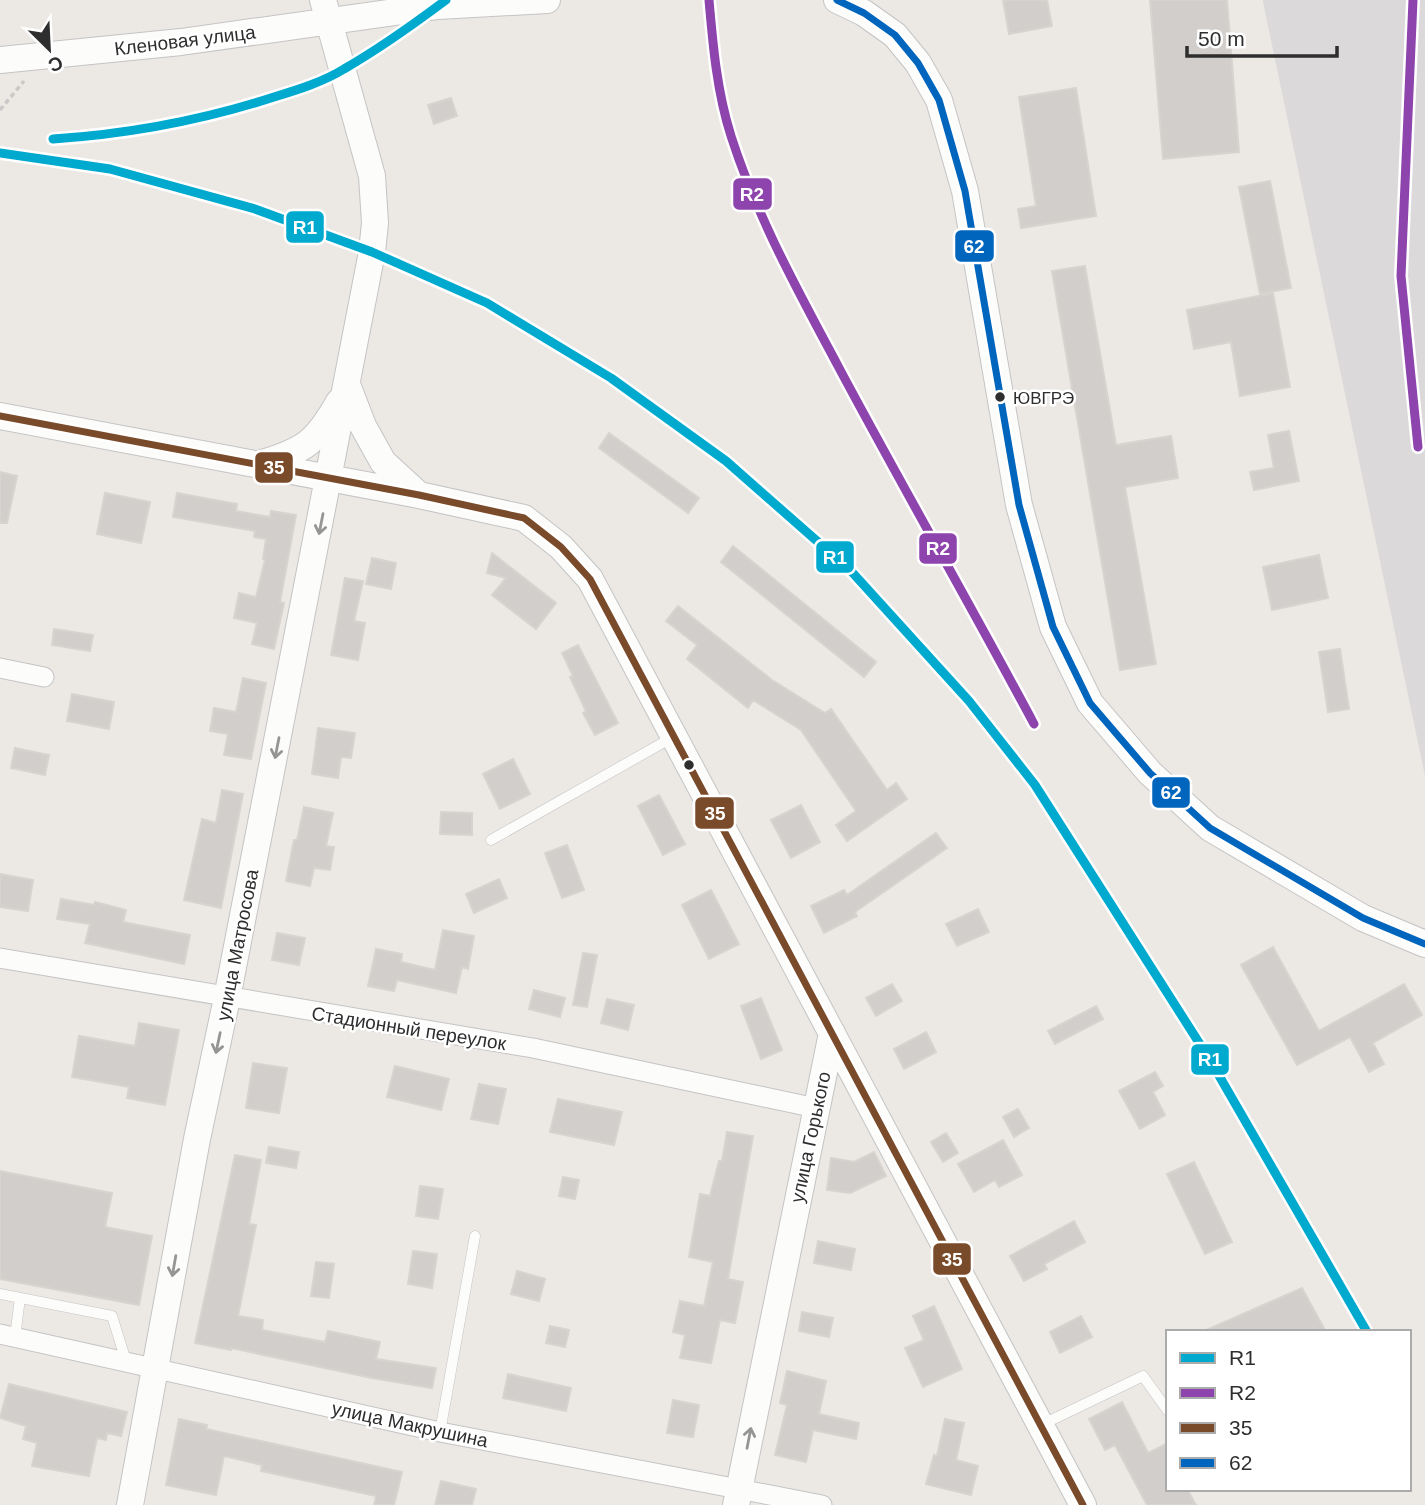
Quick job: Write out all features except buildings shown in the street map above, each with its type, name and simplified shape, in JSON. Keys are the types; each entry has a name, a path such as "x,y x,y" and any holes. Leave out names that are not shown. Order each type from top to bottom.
{"main road":[{"name":"Кленовая улица","path":"0,60 181,42 326,11 547,0"},
{"path":"837,0 895,34 918,63 939,100 965,191 1020,505 1053,627 1090,703 1150,773 1210,828 1363,918 1421,946"},
{"name":"улица Матросова","path":"130,1505 197,1139 228,998 372,252 375,223 372,176 326,11"},
{"name":"улица Матросова","path":"258,464 295,453 323,430 348,385"},
{"path":"348,385 363,426 383,462 419,495"},
{"path":"0,416 419,495 524,518 561,547 590,579 1083,1505"},
{"name":"улица Горького","path":"738,1497 832,1033"}],"street":[{"path":"0,668 44,677"},
{"name":"Стадионный переулок","path":"0,958 533,1048 816,1108"},
{"name":"улица Макрушина","path":"7,1336 738,1497 822,1505"}],"lane":[{"path":"491,840 674,737"},
{"path":"440,1432 475,1236"},
{"path":"0,1294 112,1316 126,1361"},
{"path":"7,1336 20,1298"},
{"path":"1041,1425 1143,1376 1166,1408"}],"shaded area":[{"path":"1425,0 1425,776 1263,2"}],"transit line":[{"name":"R1","path":"53,139 165,125 220,113 301,88 327,78 357,61 446,0"},
{"name":"R2","path":"709,0 716,69 726,119 741,166 766,225 838,366 1034,724"},
{"name":"62","path":"837,0 864,13 895,35 918,63 939,100 965,191 1019,505 1053,627 1090,703 1150,773 1210,828 1363,918 1425,944"},
{"name":"R2","path":"1413,0 1401,276 1418,447"},
{"name":"R1","path":"0,153 110,169 255,209 372,252 487,303 611,378 726,461 851,571 969,701 1035,785 1210,1060 1366,1330"},
{"name":"35","path":"0,416 419,495 524,518 561,547 590,579 1083,1505"}],"place":[{"name":"ЮВГРЭ","path":"1000,397"}]}
